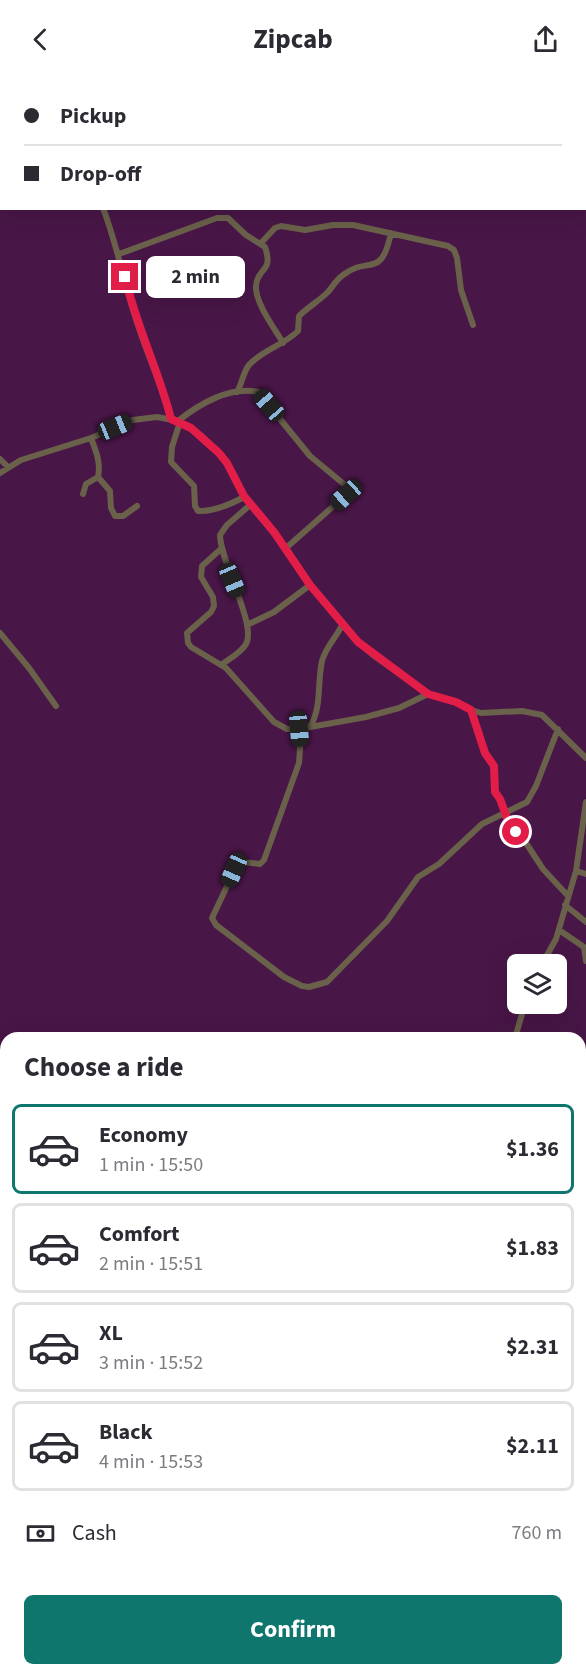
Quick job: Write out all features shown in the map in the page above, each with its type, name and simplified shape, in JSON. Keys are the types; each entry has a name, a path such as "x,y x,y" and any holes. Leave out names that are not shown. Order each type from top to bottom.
{"street":[{"path":"104,210 119,254 138,328 176,421 171,462 194,486 195,506 198,511 212,510 235,502 244,496"},
{"path":"119,254 223,217 228,218 246,235 265,247 268,264 259,275 256,285 257,294 283,343"},
{"path":"261,243 275,228 281,226 305,230 333,225 353,225 448,246 454,250 461,290 473,326"},
{"path":"237,392 248,366 298,331 299,316 327,293 343,275 351,270 374,265 380,261 385,254 391,233"},
{"path":"176,421 192,409 209,401 237,392 249,390 258,392 310,456 345,485 348,490 346,495 286,549"},
{"path":"0,473 21,460 91,438 140,418 157,417 176,421 202,436 219,453 250,505 286,549 310,585 358,642 373,655 428,694 456,702 471,710 481,713 522,711 542,715 586,758"},
{"path":"91,438 98,462 98,477 110,491 111,508 115,516 123,516 137,506"},
{"path":"0,459 8,467"},
{"path":"83,494 86,484 98,477"},
{"path":"221,665 246,644 249,636 220,535 222,530 250,505"},
{"path":"222,548 204,563 201,571 201,577 213,597 214,606 211,612 190,629 187,637 191,647 221,665 280,727 299,729 366,717 399,708 428,694"},
{"path":"247,625 274,612 310,585"},
{"path":"310,727 317,712 326,650 339,633 343,623"},
{"path":"0,633 56,706"},
{"path":"471,710 485,753 494,766 495,792 511,827 526,843 543,869 568,896"},
{"path":"299,729 299,763 264,860 260,864 242,862 237,865 212,918 216,925 234,936 258,957 302,986 316,986 327,982 387,921 418,877 439,864 482,824 521,806 531,797 558,729"},
{"path":"548,954 559,930 576,871 586,802"},
{"path":"576,871 586,874"},
{"path":"565,905 586,922"},
{"path":"559,930 584,947 586,961"},
{"path":"517,1032 522,1014"}],"route":[{"path":"125,277 138,328 171,419 191,428 219,453 250,505 274,532 310,585 358,642 413,685 428,694 456,702 471,710 485,753 494,766 495,792 503,805 511,827 516,832"}]}
